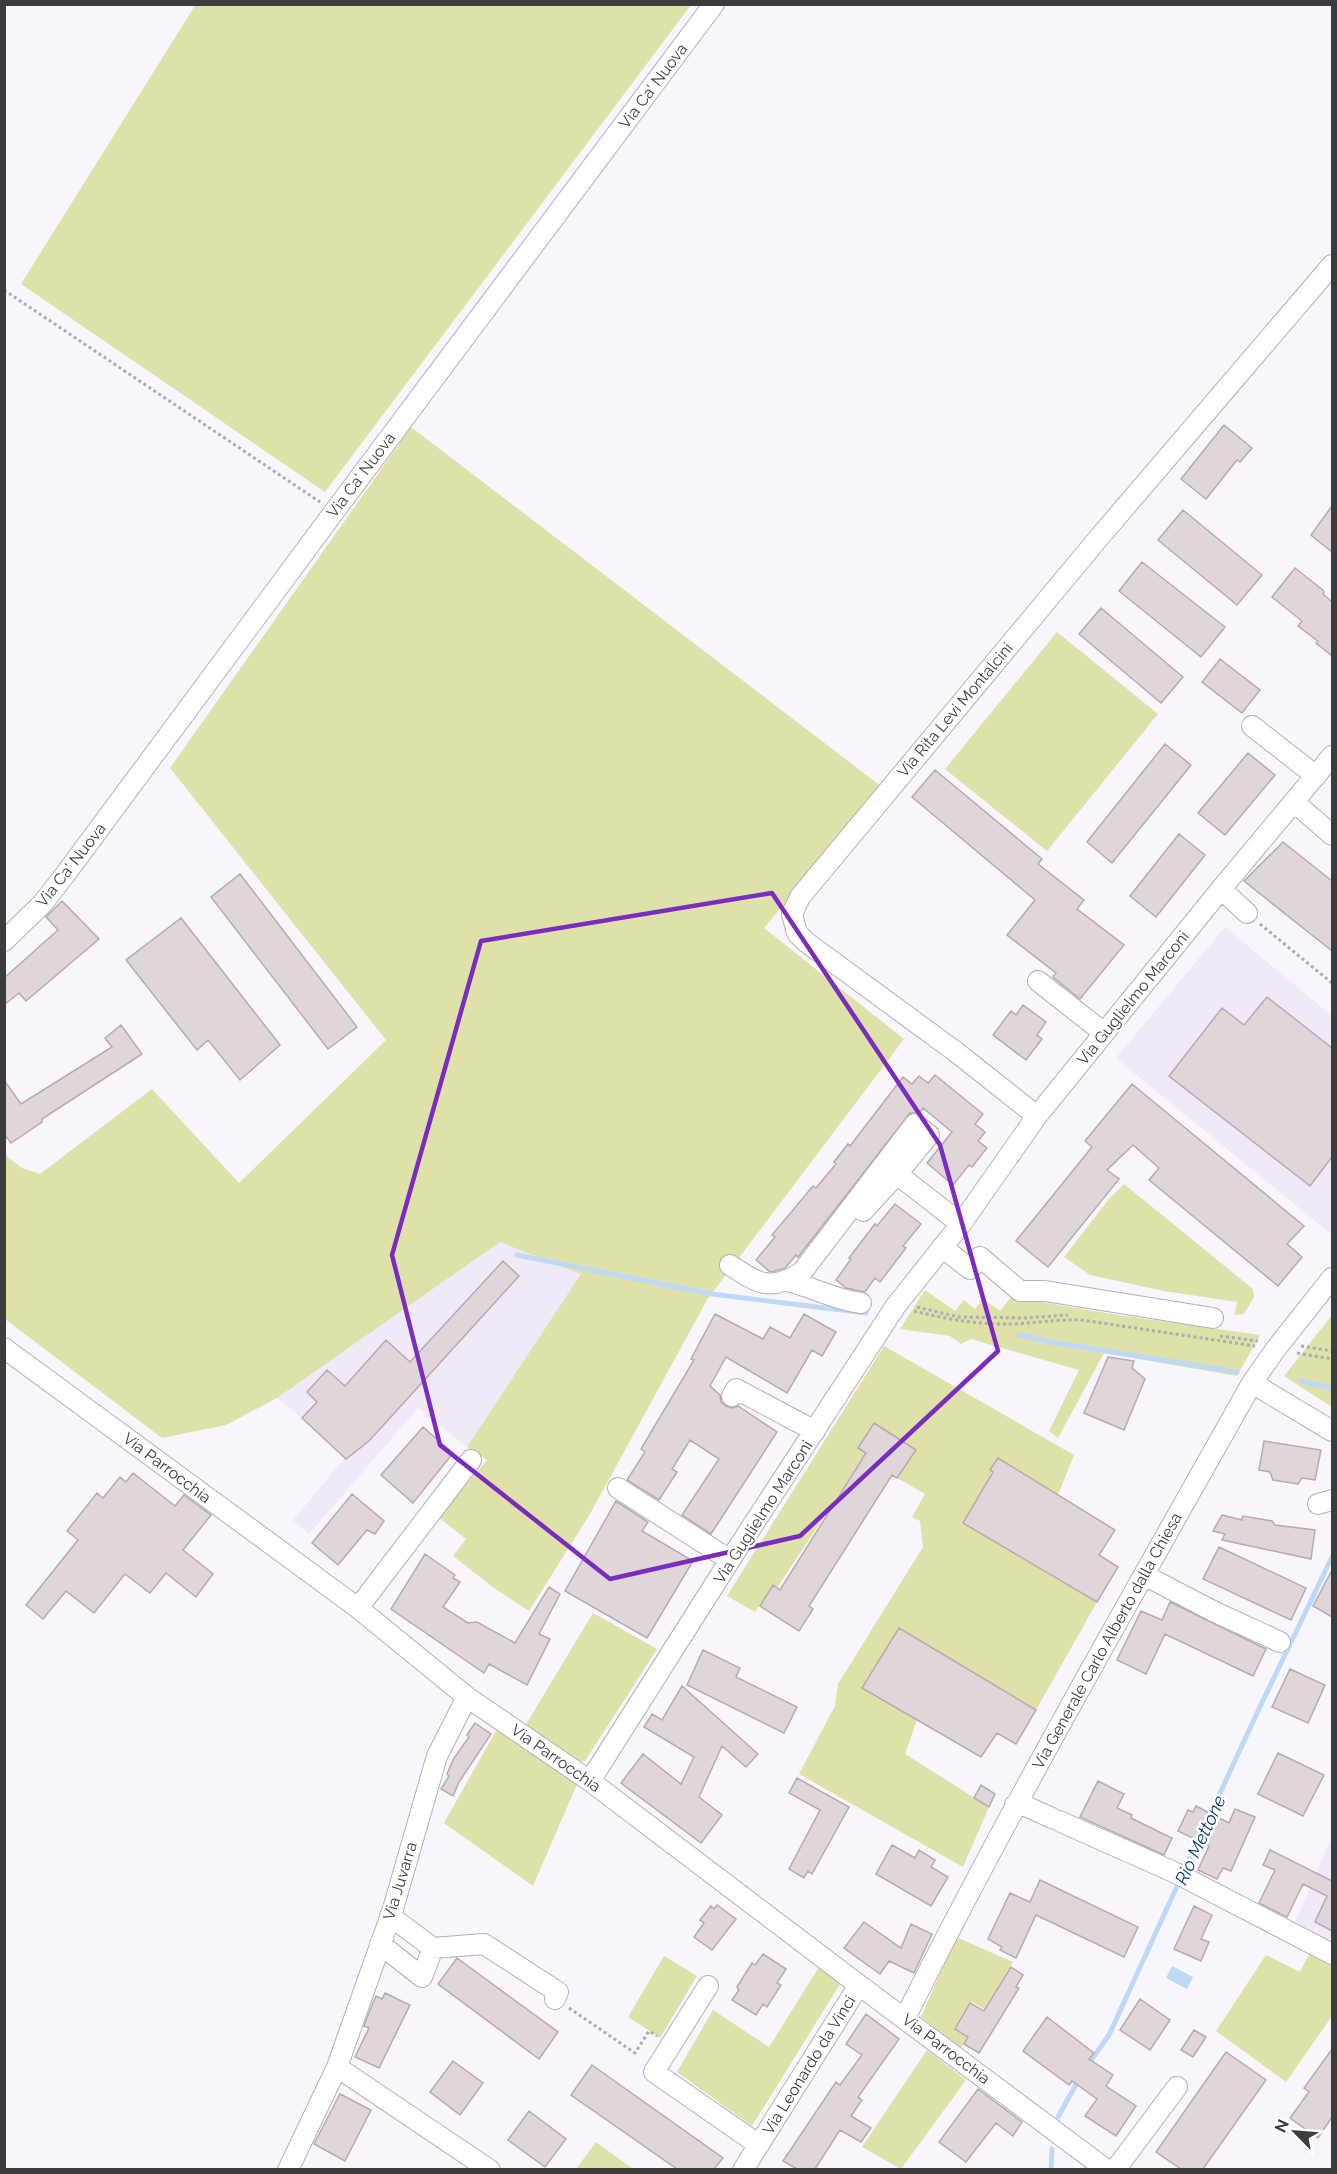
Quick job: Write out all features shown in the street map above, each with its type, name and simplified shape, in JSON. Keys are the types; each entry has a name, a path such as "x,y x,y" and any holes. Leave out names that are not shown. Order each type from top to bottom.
{"street":[{"name":"Via Ca' Nuova","path":"4,941 42,904 64,876 714,4"},
{"name":"Via Rita Levi Montalcini","path":"1037,1116 956,1052 806,942 798,933 792,914 800,897 1083,557 1332,265"},
{"path":"1252,726 1316,776"},
{"name":"Via Guglielmo Marconi","path":"590,1781 896,1305 961,1224 1037,1116 1104,1033 1192,916 1221,889 1270,822 1294,802 1332,756"},
{"path":"1294,802 1332,835"},
{"path":"1221,889 1247,913"},
{"path":"1038,981 1104,1033"},
{"path":"787,1281 802,1272 851,1208 860,1214 891,1169 961,1224"},
{"path":"942,1247 970,1269 980,1257 1020,1291 1045,1291 1213,1318"},
{"path":"730,1265 754,1281 768,1283 787,1281 843,1301 861,1303"},
{"name":"Via Generale Carlo Alberto dalla Chiesa","path":"905,2018 962,1903 1252,1383 1277,1347 1332,1278"},
{"name":"Via Parrocchia","path":"4,1348 358,1608 467,1697 590,1781 1107,2169"},
{"path":"1252,1383 1332,1431"},
{"path":"732,1396 736,1389 815,1431"},
{"path":"358,1608 471,1460"},
{"path":"618,1488 730,1560"},
{"path":"1144,1575 1280,1642"},
{"name":"Via Juvarra","path":"288,2169 337,2067 390,1916 437,1756 467,1697"},
{"path":"1016,1805 1021,1804 1181,1875 1332,1954"},
{"path":"390,1916 433,1948 484,1944 558,1992 555,1999"},
{"path":"380,1944 422,1977 433,1948"},
{"name":"Via Leonardo da Vinci","path":"743,2169 859,1985"},
{"name":"Via Leonardo da Vinci","path":"708,1986 654,2072 759,2145"},
{"path":"337,2067 490,2169"},
{"path":"1115,2169 1177,2087"}],"path":[{"path":"4,290 334,512"},
{"path":"1247,913 1332,984"},
{"path":"896,1305 959,1317 1026,1318 1081,1315 1133,1322"},
{"path":"896,1305 982,1323 1014,1324 1059,1319 1105,1322 1277,1347 1332,1351"},
{"path":"1155,1325 1332,1359"},
{"path":"555,1999 635,2054"}],"highlighted area":[{"path":"772,893 940,1145 998,1351 800,1536 610,1579 440,1445 392,1255 481,941"}],"shaded area":[{"path":"1225,927 1332,1016 1332,1235 1116,1058"},
{"path":"500,1242 582,1274 467,1447 418,1408 309,1534 293,1520 345,1458 277,1398"},
{"path":"1332,1836 1332,1944 1294,1925"}],"green space":[{"path":"196,4 691,5 325,492 21,284"},
{"path":"411,427 882,787 764,928 904,1039 707,1300 590,1514 529,1611 494,1588 453,1556 466,1539 438,1517 487,1460 467,1447 581,1274 500,1242 277,1398 226,1425 162,1438 5,1319 4,1154 22,1168 40,1174 152,1089 239,1183 386,1040 170,768"},
{"path":"1057,632 1158,714 1047,851 945,769"},
{"path":"1124,1184 1253,1289 1254,1297 1244,1314 1234,1315 1237,1302 1164,1291 1090,1275 1064,1257 1109,1199"},
{"path":"925,1290 955,1311 964,1300 975,1309 983,1299 1000,1311 1011,1297 1260,1335 1237,1376 1104,1353 1058,1438 1049,1431 1079,1370 971,1339 961,1344 950,1336 900,1329"},
{"path":"1332,1315 1332,1407 1284,1376"},
{"path":"884,1346 1074,1455 1058,1495 998,1458 984,1488 963,1523 1097,1602 1036,1710 899,1628 863,1687 917,1720 905,1754 989,1807 963,1867 799,1774 835,1706 838,1684 923,1547 920,1521 912,1517 925,1494 897,1478 915,1449 874,1424 858,1448 866,1453 777,1588 773,1586 755,1612 727,1596"},
{"path":"593,1613 657,1649 585,1761 576,1762 525,1726"},
{"path":"502,1720 581,1775 533,1886 444,1823"},
{"path":"956,1937 1013,1962 985,2009 972,2002 955,2029 968,2037 961,2048 921,2017"},
{"path":"1309,1954 1332,1965 1332,2016 1286,2082 1216,2031 1266,1955 1300,1972"},
{"path":"664,1956 697,1976 660,2038 628,2017"},
{"path":"819,1967 842,1981 752,2126 677,2072 713,2010 769,2047"},
{"path":"927,2050 966,2080 901,2169 862,2147"},
{"path":"596,2142 633,2169 576,2169"}],"water":[{"path":"1172,1966 1193,1977 1187,1989 1166,1978"}],"building":[{"path":"1224,425 1252,448 1240,462 1237,460 1206,499 1181,479"},
{"path":"1332,506 1332,552 1311,535"},
{"path":"1183,510 1262,575 1237,605 1158,540"},
{"path":"1142,562 1225,627 1201,657 1119,591"},
{"path":"1295,568 1324,591 1323,594 1332,602 1332,656 1316,643 1318,641 1298,626 1302,621 1272,597"},
{"path":"1101,608 1183,677 1161,703 1079,634"},
{"path":"1220,659 1260,690 1242,713 1202,682"},
{"path":"1165,744 1191,765 1112,863 1087,842"},
{"path":"1248,753 1275,775 1225,835 1198,813"},
{"path":"935,770 1042,859 1038,864 1084,900 1077,909 1124,945 1080,999 1053,977 1056,973 1007,935 1035,900 912,797"},
{"path":"1179,834 1205,855 1156,917 1130,896"},
{"path":"1283,842 1332,881 1332,951 1244,881"},
{"path":"240,874 357,1027 328,1049 211,897"},
{"path":"62,901 99,939 26,1001 19,993 4,1005 4,978 58,930 46,917"},
{"path":"181,918 280,1045 240,1080 208,1040 197,1050 126,960"},
{"path":"1267,997 1332,1048 1332,1157 1310,1186 1169,1076 1222,1008 1244,1025"},
{"path":"1023,1005 1046,1022 1037,1035 1042,1039 1026,1060 993,1035 1011,1011 1016,1015"},
{"path":"121,1025 142,1054 42,1119 42,1122 11,1143 4,1134 4,1080 21,1104 112,1047 105,1038"},
{"path":"935,1075 983,1114 975,1124 985,1132 978,1141 987,1148 972,1167 969,1165 953,1185 927,1163 952,1132 923,1108 919,1113 910,1113 798,1257 796,1255 785,1268 772,1272 756,1260 775,1237 772,1235 813,1186 816,1188 836,1164 834,1162 848,1144 850,1146 903,1077 912,1084 919,1076 928,1083"},
{"path":"1132,1084 1304,1226 1287,1244 1302,1257 1278,1286 1149,1180 1159,1168 1133,1145 1107,1170 1119,1179 1048,1267 1016,1241 1092,1147 1085,1141"},
{"path":"895,1204 921,1224 903,1246 906,1248 880,1282 875,1278 865,1292 846,1288 836,1280 851,1259 849,1258 875,1224 877,1226"},
{"path":"503,1261 519,1276 369,1441 346,1459 302,1418 317,1402 307,1392 327,1370 345,1386 386,1340 410,1362"},
{"path":"715,1314 763,1339 770,1327 790,1338 804,1314 836,1332 822,1356 812,1350 787,1393 726,1357 710,1386 720,1395 721,1402 726,1406 731,1408 738,1406 777,1432 711,1534 682,1515 719,1459 690,1440 672,1469 677,1472 659,1500 627,1480 645,1452 641,1449 694,1360 691,1359"},
{"path":"1108,1357 1134,1361 1132,1368 1145,1379 1124,1430 1084,1413"},
{"path":"874,1423 916,1450 897,1478 892,1475 809,1606 813,1609 799,1631 760,1606 773,1585 780,1590 866,1453 858,1448"},
{"path":"423,1427 453,1453 413,1503 381,1475"},
{"path":"1264,1441 1321,1450 1315,1480 1302,1478 1298,1484 1273,1480 1270,1472 1259,1470"},
{"path":"998,1458 1115,1530 1099,1555 1118,1567 1097,1602 963,1523 993,1472 990,1470"},
{"path":"133,1473 175,1506 184,1495 211,1515 183,1550 213,1574 196,1597 166,1573 150,1593 125,1574 94,1613 66,1591 43,1619 26,1605 78,1540 67,1531 97,1493 103,1498 120,1477 126,1482"},
{"path":"352,1494 384,1521 375,1534 367,1530 338,1565 312,1543"},
{"path":"616,1501 648,1522 642,1531 693,1561 647,1638 565,1591"},
{"path":"1222,1515 1242,1520 1243,1516 1272,1521 1275,1525 1315,1530 1311,1559 1222,1540 1225,1534 1213,1531"},
{"path":"1219,1547 1306,1588 1291,1620 1203,1579"},
{"path":"425,1554 455,1575 453,1578 460,1582 443,1607 468,1623 477,1622 515,1643 549,1587 560,1594 539,1634 550,1639 527,1685 489,1664 484,1673 391,1609"},
{"path":"1332,1570 1332,1617 1313,1606"},
{"path":"1170,1602 1266,1649 1253,1676 1165,1634 1146,1674 1117,1660 1141,1611 1162,1620"},
{"path":"899,1628 1036,1710 1016,1744 997,1733 981,1757 862,1688"},
{"path":"703,1650 740,1668 736,1677 797,1707 784,1733 687,1685"},
{"path":"1290,1669 1325,1685 1308,1723 1272,1707"},
{"path":"682,1686 758,1754 746,1767 722,1746 699,1797 722,1815 701,1843 621,1783 643,1754 681,1784 694,1757 644,1727 652,1714 662,1720"},
{"path":"475,1723 491,1734 459,1782 453,1796 441,1789 449,1776 447,1774 454,1758 469,1737 467,1735"},
{"path":"1278,1753 1324,1775 1303,1816 1258,1794"},
{"path":"797,1778 849,1807 812,1874 808,1871 804,1878 789,1869 820,1810 789,1793"},
{"path":"1098,1781 1124,1794 1117,1808 1132,1815 1131,1818 1172,1838 1164,1855 1080,1817"},
{"path":"981,1785 995,1794 989,1807 974,1798"},
{"path":"1196,1806 1229,1823 1235,1809 1255,1817 1231,1871 1223,1868 1217,1879 1198,1870 1209,1846 1178,1831 1188,1810 1193,1812"},
{"path":"892,1845 915,1858 919,1850 935,1860 931,1867 948,1877 931,1906 876,1874"},
{"path":"1270,1850 1332,1881 1332,1931 1315,1922 1327,1896 1303,1884 1287,1917 1259,1903 1275,1870 1263,1865"},
{"path":"1040,1880 1138,1927 1124,1957 1036,1915 1016,1958 1000,1950 1002,1947 988,1939 1010,1893 1030,1902"},
{"path":"717,1905 736,1919 712,1950 694,1937 704,1923 700,1920 711,1906 714,1909"},
{"path":"1194,1906 1212,1915 1201,1939 1209,1942 1201,1961 1174,1949"},
{"path":"864,1922 901,1948 911,1924 932,1934 914,1973 889,1961 880,1974 844,1948"},
{"path":"763,1954 786,1969 777,1983 781,1985 767,2007 763,2004 756,2015 732,2000 752,1963 755,1965"},
{"path":"457,1958 558,2032 539,2059 438,1984"},
{"path":"1011,1967 1023,1975 1016,1987 1019,1988 979,2053 964,2044 968,2037 955,2029 970,2003 984,2011"},
{"path":"385,1993 410,2005 379,2068 355,2057 369,2028 364,2026 376,1996 382,1999"},
{"path":"1140,1999 1170,2020 1150,2050 1120,2030"},
{"path":"866,2014 899,2039 858,2097 862,2100 851,2116 871,2128 861,2142 840,2130 815,2169 797,2169 783,2161 836,2082 840,2085 862,2055 846,2044"},
{"path":"1047,2017 1094,2053 1089,2059 1113,2075 1106,2086 1136,2106 1116,2136 1085,2116 1097,2099 1072,2081 1069,2085 1023,2051"},
{"path":"1194,2030 1206,2037 1193,2057 1181,2050"},
{"path":"1332,2049 1332,2117 1318,2138 1290,2118 1309,2092 1304,2088"},
{"path":"1226,2052 1266,2080 1203,2169 1181,2169 1156,2152"},
{"path":"453,2061 483,2083 460,2115 430,2092"},
{"path":"592,2065 723,2158 714,2169 677,2169 571,2095"},
{"path":"978,2089 1022,2122 1013,2136 996,2123 966,2162 939,2142"},
{"path":"340,2094 371,2110 345,2161 314,2144"},
{"path":"529,2111 566,2139 545,2167 508,2140"}],"waterway":[{"path":"517,1255 712,1294 866,1313"},
{"path":"1019,1335 1237,1372"},
{"path":"1301,1381 1332,1388"},
{"name":"Rio Mettone","path":"1208,1819 1332,1557"},
{"name":"Rio Mettone","path":"1087,2066 1109,2035 1200,1836"},
{"name":"Rio Mettone","path":"1058,2117 1079,2079"},
{"name":"Rio Mettone","path":"1051,2170 1052,2149"}]}
